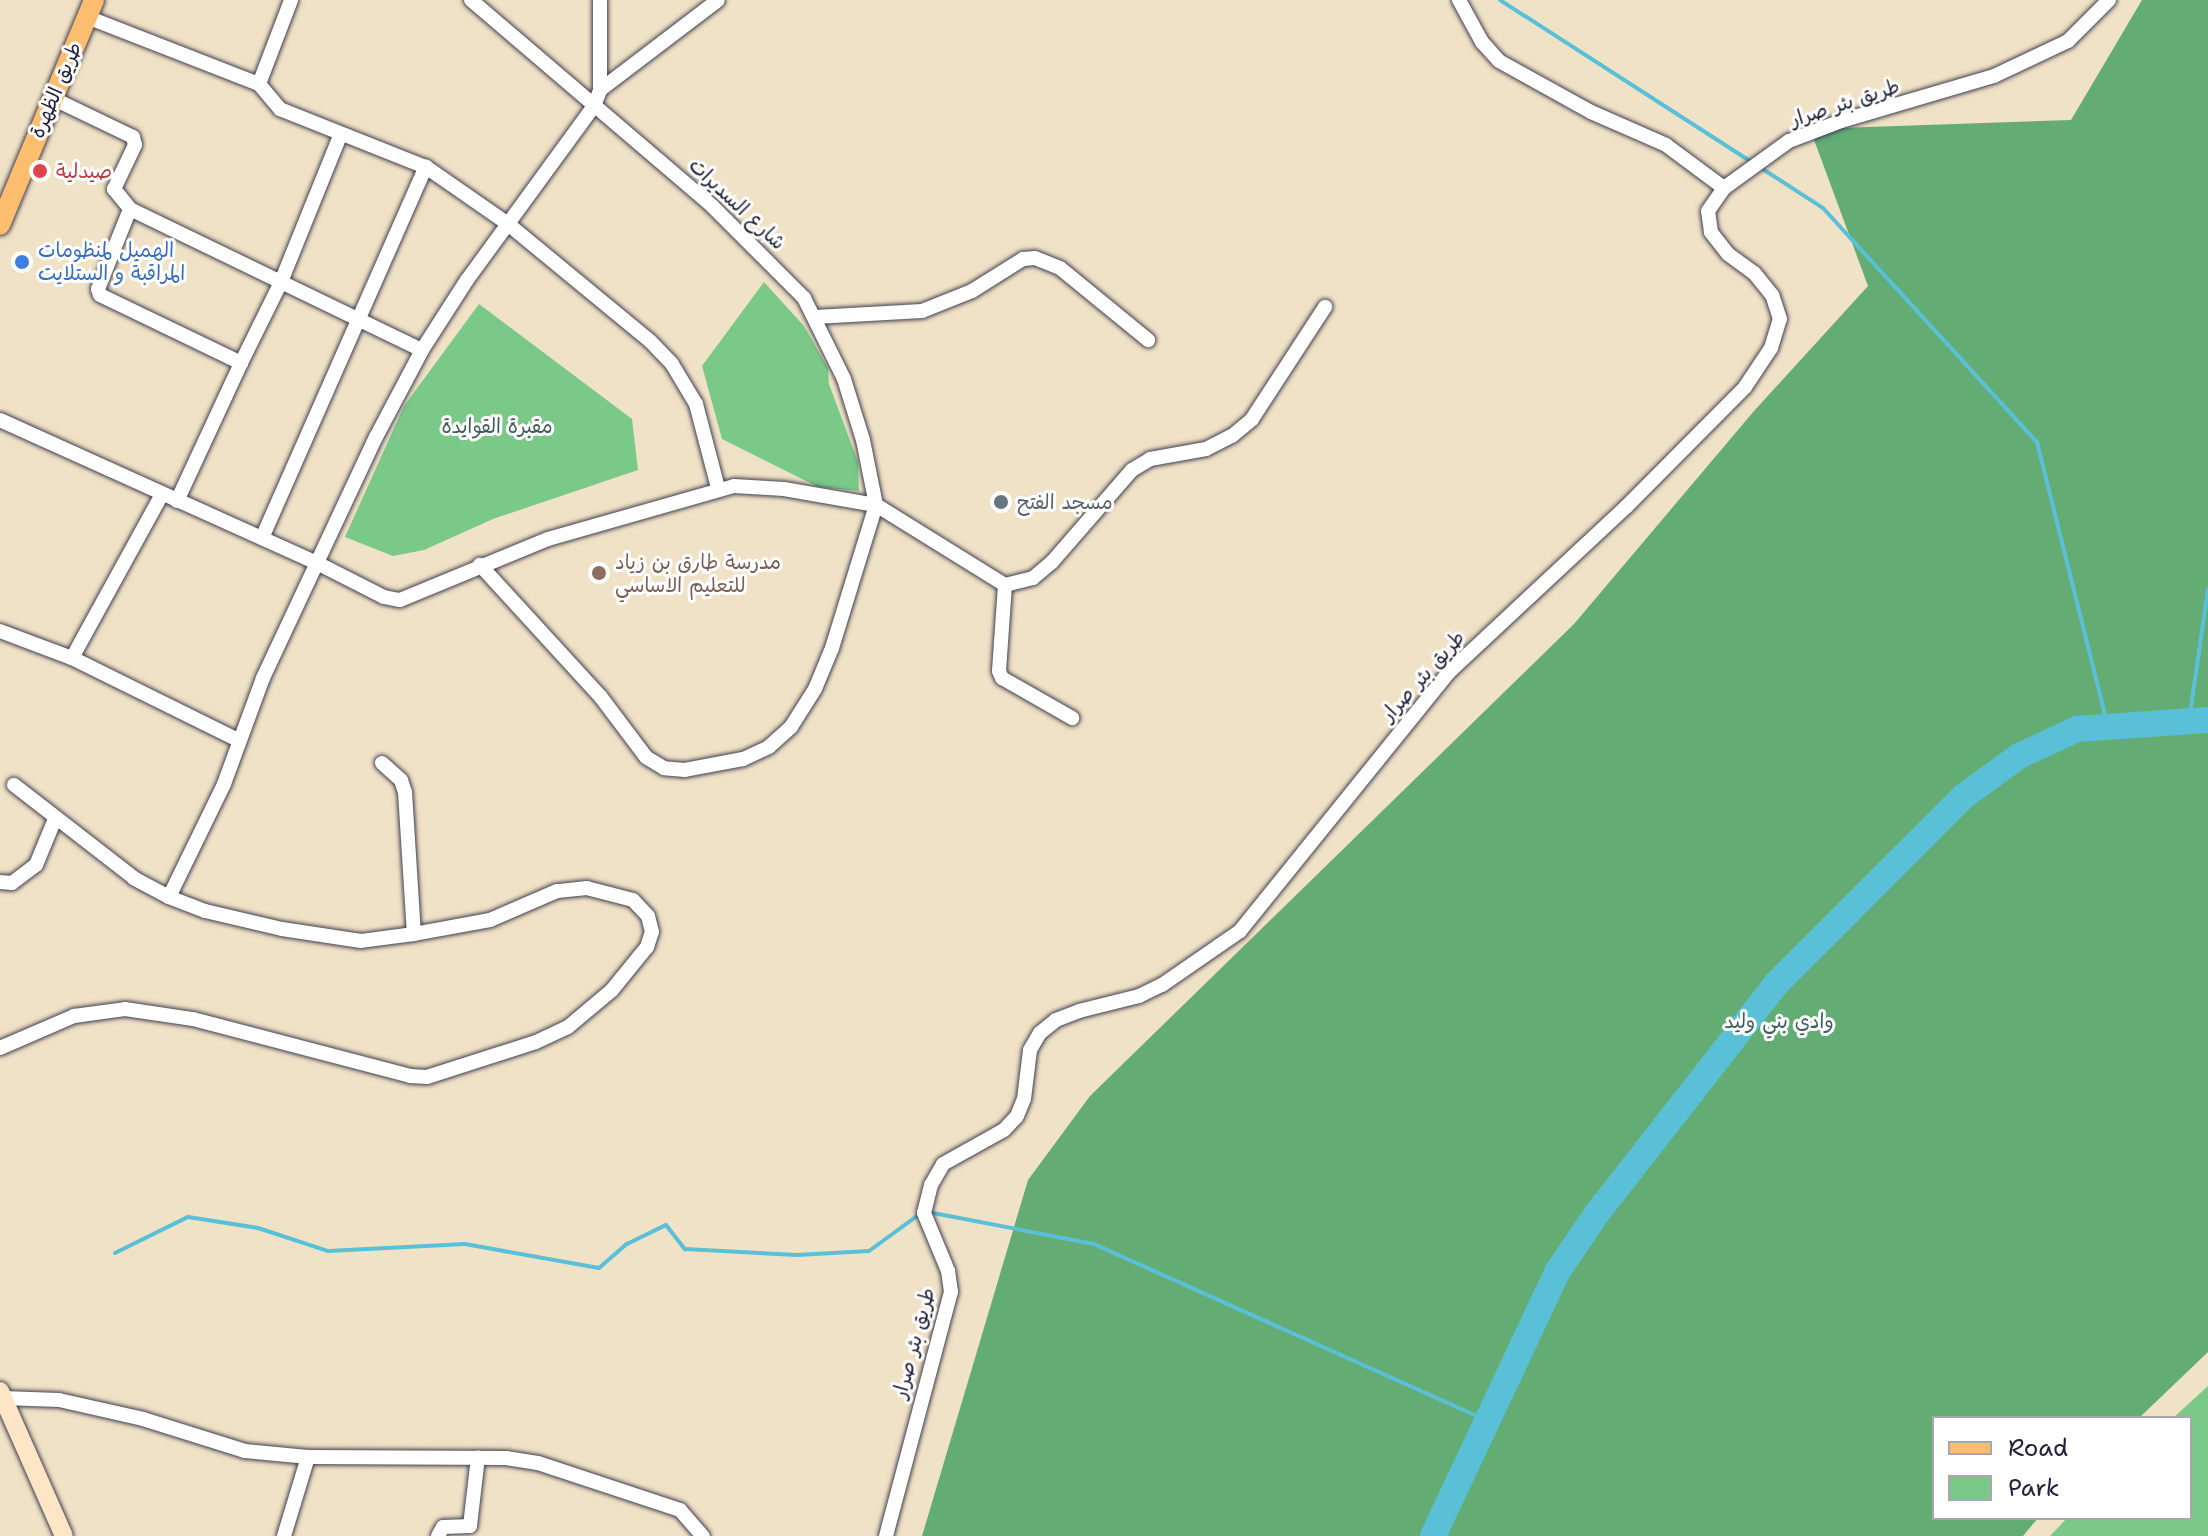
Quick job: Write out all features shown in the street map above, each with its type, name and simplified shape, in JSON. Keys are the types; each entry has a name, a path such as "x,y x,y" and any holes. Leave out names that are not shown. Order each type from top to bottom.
{"main road":[{"name":"طريق الظهرة","path":"0,225 91,9"},
{"path":"2,1394 64,1536"}],"street":[{"path":"259,84 291,0"},
{"name":"شارع السديرات","path":"471,0 713,207 780,270 815,317 844,379 863,440 876,505"},
{"path":"169,897 224,784 238,740 317,563 376,437 422,350 594,106 600,90 600,0"},
{"path":"600,90 718,0"},
{"path":"1459,0 1482,42 1499,61 1591,112 1666,145 1724,188"},
{"name":"طريق بئر صرار","path":"886,1536 951,1292 948,1271 924,1213 931,1185 943,1164 1004,1130 1017,1116 1024,1099 1030,1050 1040,1033 1056,1020 1139,996 1162,985 1240,931 1450,671 1626,507 1745,387 1771,348 1780,319 1772,295 1754,273 1728,254 1711,232 1708,211 1724,188 1789,141 1841,121 1994,76 2068,41 2109,0"},
{"path":"91,9 259,84 280,109 340,136 426,167 508,224 651,342 672,364 696,404 718,488"},
{"path":"52,98 133,137 135,145 114,189 130,209 422,350"},
{"path":"177,501 281,282 340,136"},
{"path":"262,538 426,167"},
{"path":"130,209 98,289 100,295 241,363"},
{"path":"815,317 922,311 972,291 1023,259 1035,258 1060,268 1148,340"},
{"path":"0,420 317,563 384,597 400,600 414,597 480,565 548,539 718,488 784,489 876,505 1005,585 1033,578 1052,562 1132,470 1150,459 1206,449 1242,428 1252,419 1325,307"},
{"path":"72,658 162,494"},
{"path":"480,565 600,696 646,757 664,768 685,770 743,759 769,747 805,708 832,648 876,505"},
{"path":"1005,585 999,671 1002,678 1072,718"},
{"path":"0,631 72,658 238,740"},
{"path":"382,763 401,780 405,792 414,934"},
{"path":"0,1048 74,1016 125,1009 193,1019 410,1076 427,1077 536,1042 568,1027 612,990 647,947 652,932 648,916 633,900 587,888 557,891 490,920 361,941 329,938 205,911 169,897 134,878 14,785"},
{"path":"0,882 12,883 36,865 55,819"},
{"path":"2,1394 59,1400 143,1419 245,1451 308,1457 478,1457 538,1463 680,1510 703,1536"},
{"path":"284,1536 308,1457"},
{"path":"438,1536 443,1527 470,1526 478,1457"}],"green space":[{"name":"وادي بني وليد","path":"2142,0 2208,0 2208,1352 2141,1416 1932,1416 1932,1520 2036,1520 2023,1536 922,1536 1028,1180 1090,1096 1574,624 1754,411 1868,286 1810,129 2071,120"},
{"path":"764,282 804,326 828,368 829,384 858,462 859,491 818,487 722,439 702,366"},
{"name":"مقبرة القوايدة","path":"479,304 632,419 638,470 493,519 424,550 393,556 345,537 404,406"},
{"path":"2208,1386 2208,1536 2050,1536 2065,1520 2192,1520 2192,1416 2175,1416"}],"waterway":[{"path":"1500,0 1753,163"},
{"path":"1761,168 1823,208 2037,442 2108,727"},
{"path":"2189,721 2208,589"},
{"name":"وادي بني وليد","path":"1433,1536 1557,1272 1598,1212 1776,984 1964,796 2019,756 2077,729 2208,720"},
{"path":"928,1212 1094,1244 1486,1420"},
{"path":"115,1253 188,1217 258,1228 328,1251 465,1244 599,1268 627,1244 666,1225 685,1249 797,1255 869,1251 920,1214"}],"place":[{"name":"صيدلية","path":"40,171"},
{"name":"الهميل لمنظومات المراقبة و الستلايت","path":"22,262"},
{"name":"مسجد الفتح","path":"1001,502"},
{"name":"مدرسة طارق بن زياد للتعليم الاساسي","path":"599,573"}]}
